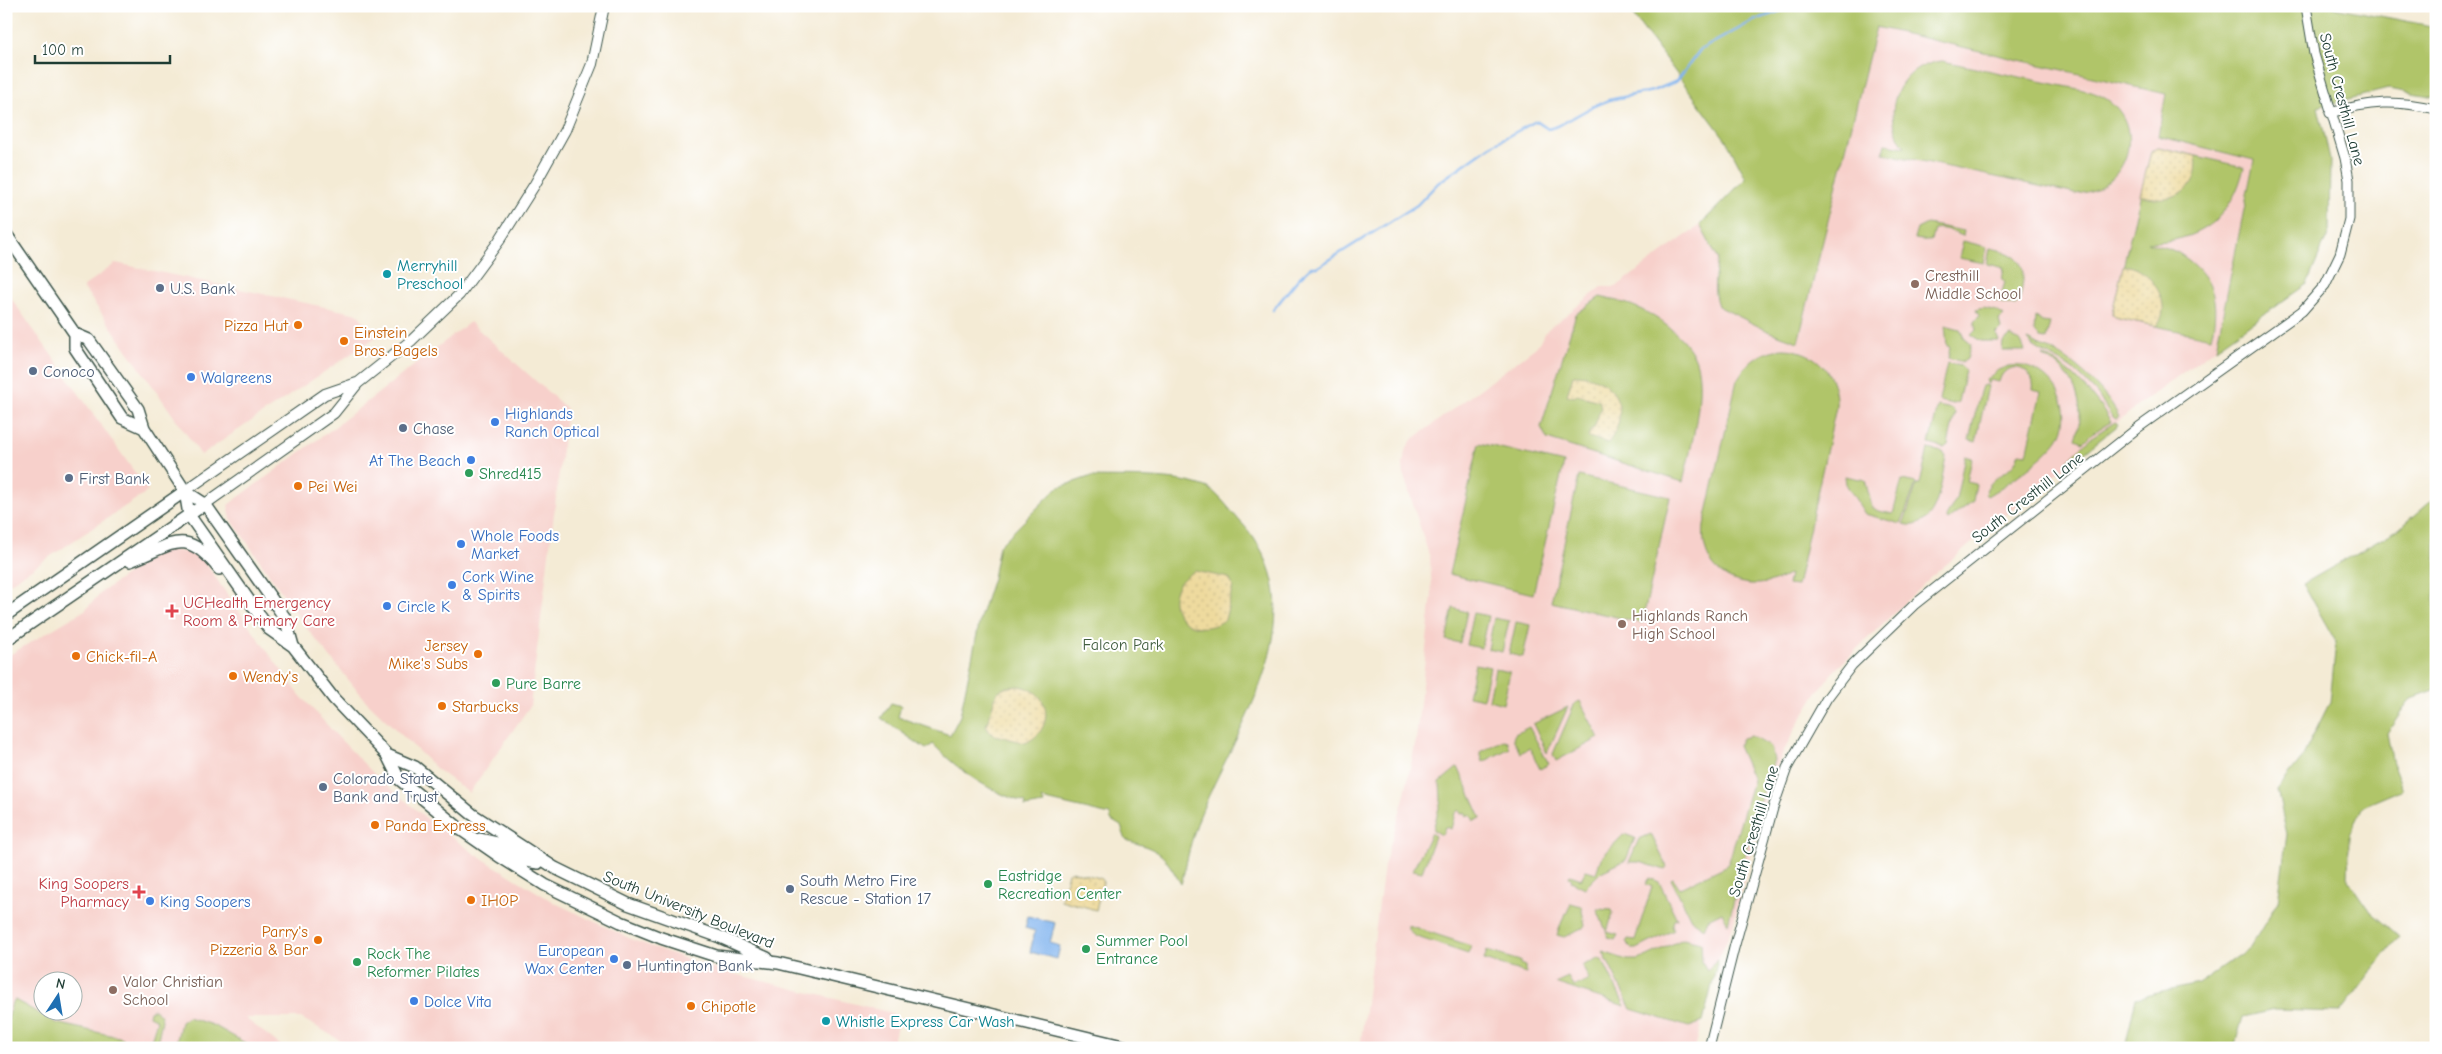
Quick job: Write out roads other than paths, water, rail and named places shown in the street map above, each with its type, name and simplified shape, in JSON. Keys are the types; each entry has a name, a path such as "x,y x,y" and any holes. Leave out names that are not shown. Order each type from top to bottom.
{"main road":[{"path":"6,640 334,413 358,383 412,340 459,295 499,240 535,184 565,130 592,64 604,6"},
{"name":"South University Boulevard","path":"6,234 75,334 89,340 138,409 144,428 185,491 189,514 270,629 293,646 334,700 387,756 400,780 472,836 546,885 620,922 716,956 778,963 1131,1048"},
{"name":"South University Boulevard","path":"75,334 74,348 122,418 144,428"},
{"path":"6,615 326,394 358,383"},
{"name":"South University Boulevard","path":"185,491 205,504 285,618 293,646"},
{"path":"116,565 147,555 163,545 174,542 185,543 205,551 226,578 239,586"},
{"name":"South University Boulevard","path":"387,756 414,767 472,814 540,859 628,904 720,937 778,963"},
{"path":"472,836 498,843 526,861 538,862 540,859"}],"street":[{"name":"South Cresthill Lane","path":"1709,1048 1734,948 1787,768 1826,698 1858,659 1914,605 2139,427 2302,311 2315,298 2334,270 2349,219 2349,180 2345,158 2330,113 2314,54 2306,6"},
{"path":"2330,113 2374,102 2401,102 2436,109"}],"water":[{"path":"1028,916 1055,923 1050,943 1060,946 1057,959 1030,952 1035,931 1025,928"}],"waterway":[{"path":"1273,310 1298,279 1311,267 1318,267 1417,205 1438,183 1490,146 1536,121 1548,129 1558,126 1609,100 1653,91 1677,81 1700,50 1753,21 1794,6"}],"place":[{"name":"Merryhill Preschool","path":"387,274"},
{"name":"Cresthill Middle School","path":"1915,284"},
{"name":"U.S. Bank","path":"160,288"},
{"name":"Pizza Hut","path":"298,325"},
{"name":"Einstein Bros. Bagels","path":"344,341"},
{"name":"Conoco","path":"33,371"},
{"name":"Walgreens","path":"191,377"},
{"name":"Highlands Ranch Optical","path":"495,422"},
{"name":"Chase","path":"403,428"},
{"name":"At The Beach","path":"471,460"},
{"name":"Shred415","path":"469,473"},
{"name":"First Bank","path":"69,478"},
{"name":"Pei Wei","path":"298,486"},
{"name":"Whole Foods Market","path":"461,544"},
{"name":"Cork Wine & Spirits","path":"452,585"},
{"name":"Circle K","path":"387,606"},
{"name":"UCHealth Emergency Room & Primary Care","path":"172,611"},
{"name":"Highlands Ranch High School","path":"1622,624"},
{"name":"Jersey Mike's Subs","path":"478,654"},
{"name":"Chick-fil-A","path":"76,656"},
{"name":"Wendy's","path":"233,676"},
{"name":"Pure Barre","path":"496,683"},
{"name":"Starbucks","path":"442,706"},
{"name":"Colorado State Bank and Trust","path":"323,787"},
{"name":"Panda Express","path":"375,825"},
{"name":"Eastridge Recreation Center","path":"988,884"},
{"name":"South Metro Fire Rescue - Station 17","path":"790,889"},
{"name":"King Soopers Pharmacy","path":"139,892"},
{"name":"IHOP","path":"471,900"},
{"name":"King Soopers","path":"150,901"},
{"name":"Parry's Pizzeria & Bar","path":"318,940"},
{"name":"Summer Pool Entrance","path":"1086,949"},
{"name":"European Wax Center","path":"614,959"},
{"name":"Rock The Reformer Pilates","path":"357,962"},
{"name":"Huntington Bank","path":"627,965"},
{"name":"Valor Christian School","path":"113,990"},
{"name":"Dolce Vita","path":"414,1001"},
{"name":"Chipotle","path":"691,1006"},
{"name":"Whistle Express Car Wash","path":"826,1021"}],"park label":[{"name":"Falcon Park","path":"1123,644"}]}
